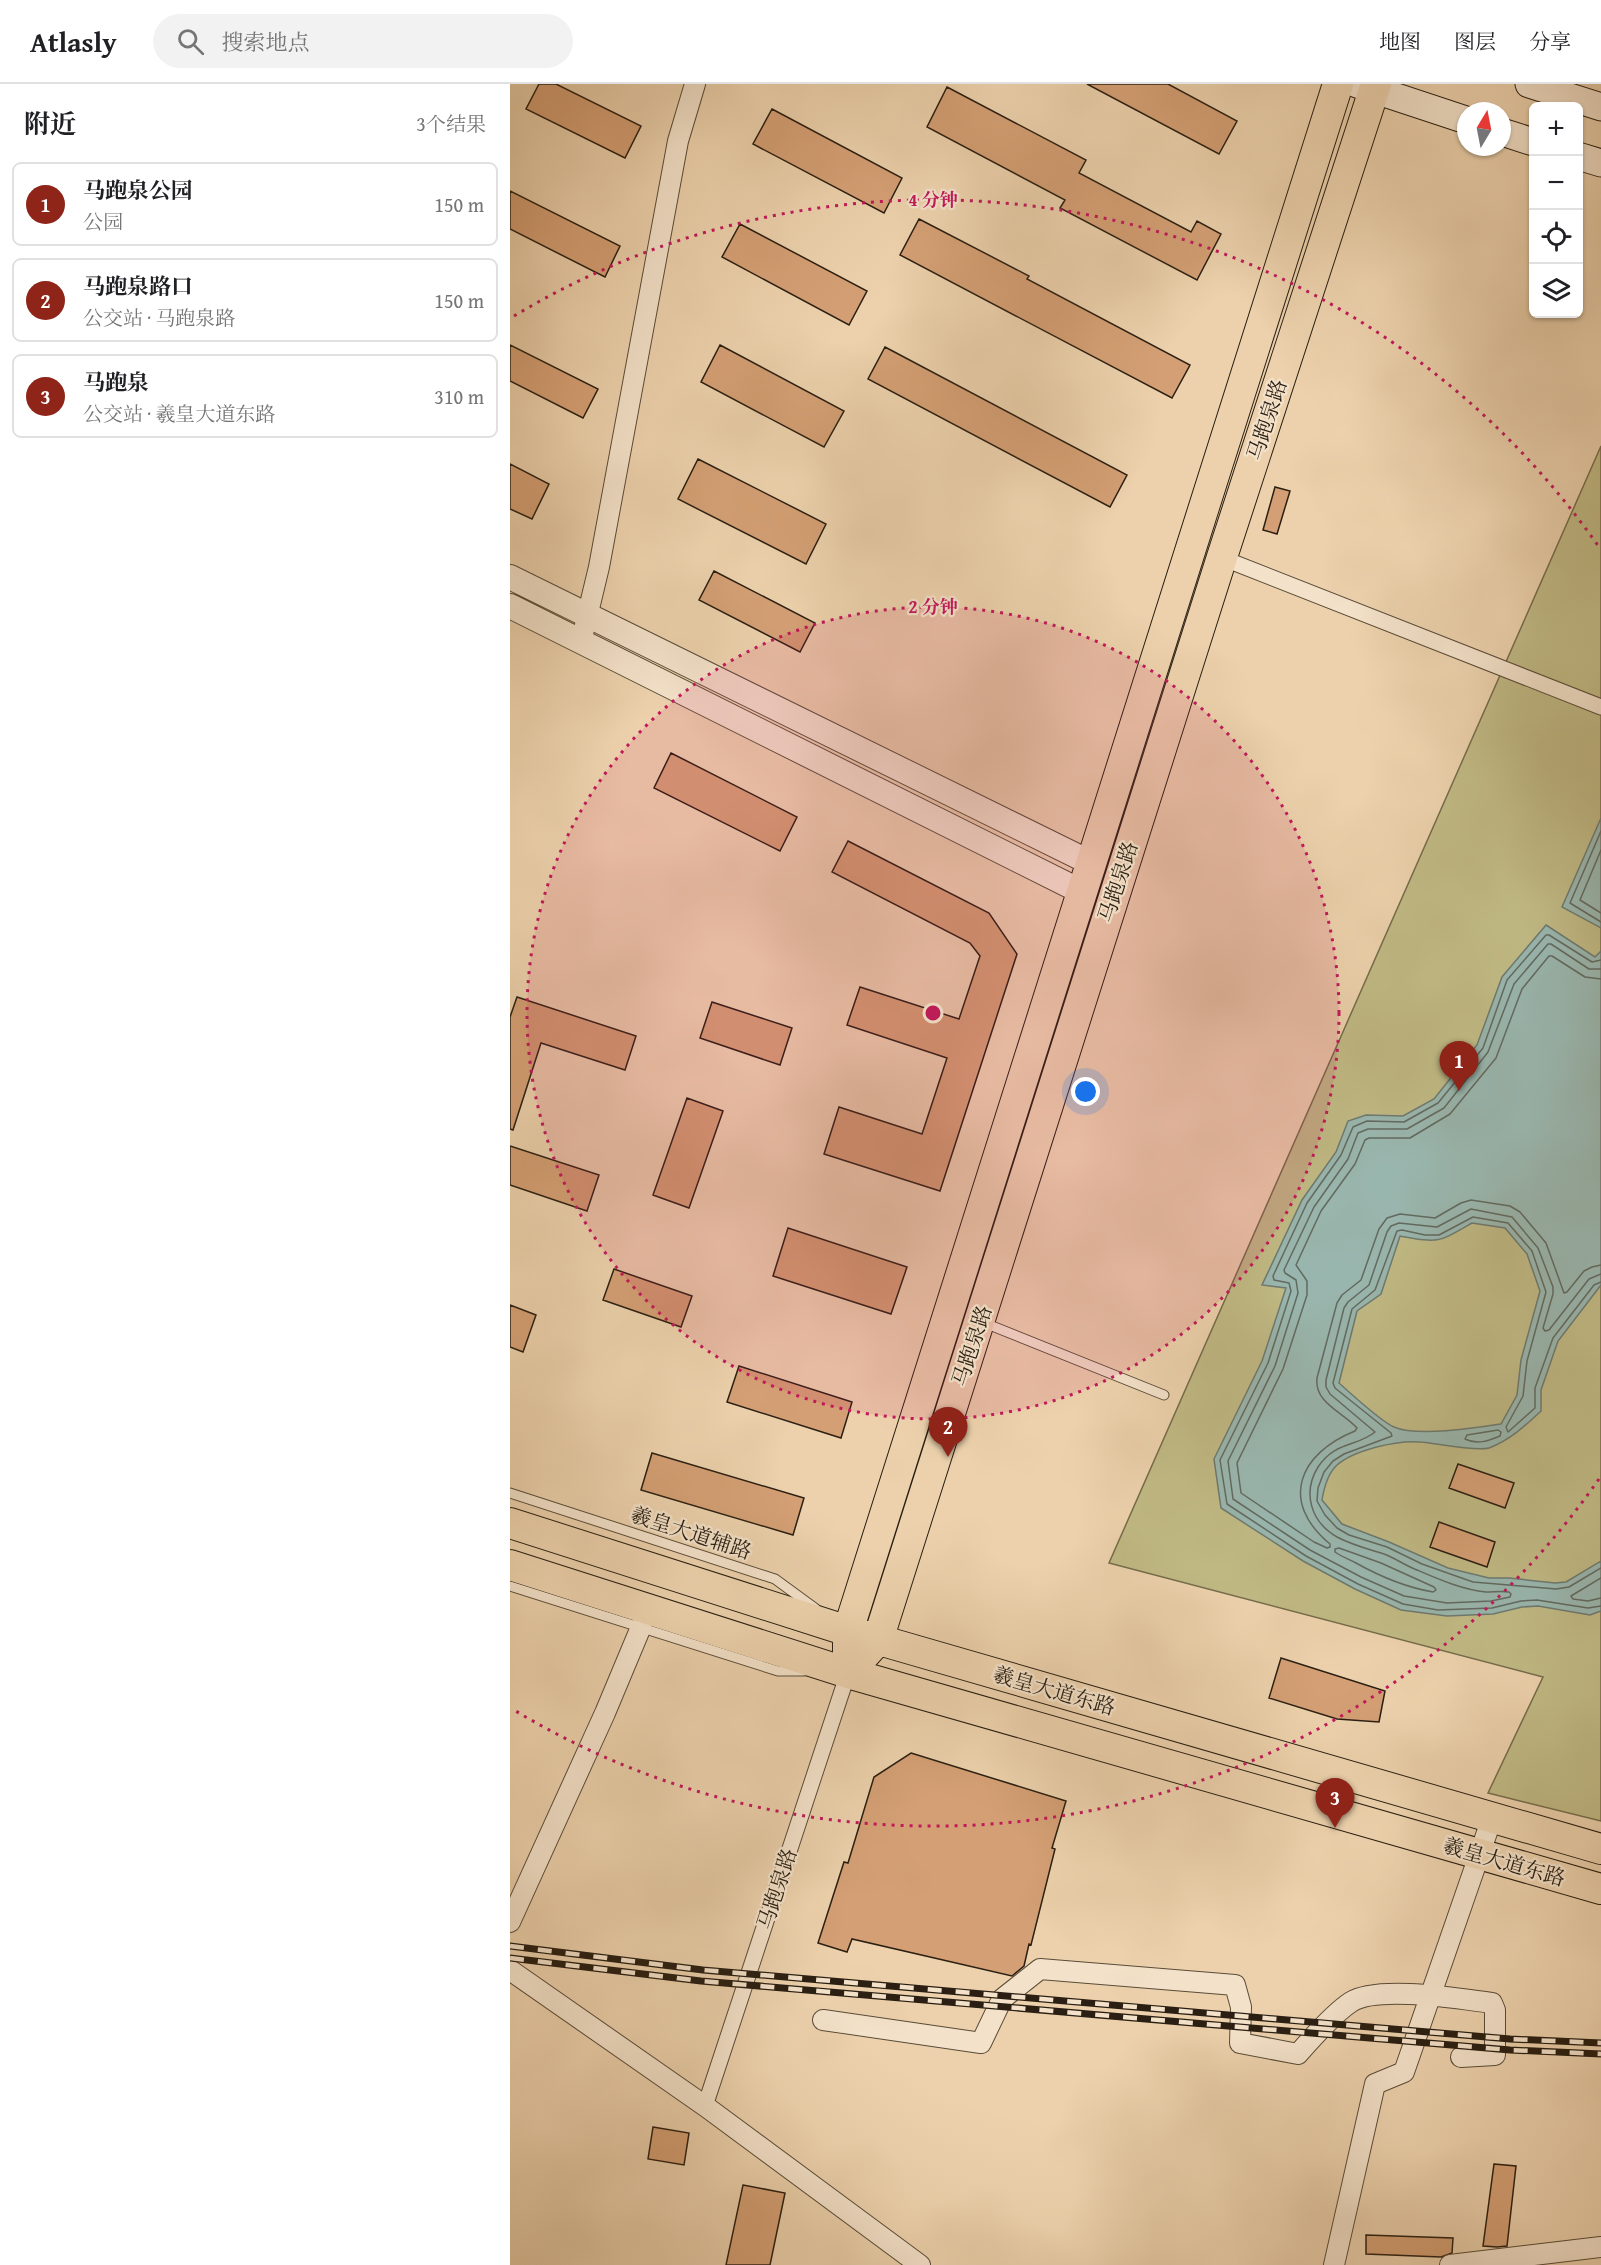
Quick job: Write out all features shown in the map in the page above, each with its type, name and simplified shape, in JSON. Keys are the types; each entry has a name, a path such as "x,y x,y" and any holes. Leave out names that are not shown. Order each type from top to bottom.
{"main road":[{"name":"马跑泉路","path":"848,1673 848,1631 1338,84"},
{"path":"1529,84 1601,107"},
{"name":"马跑泉路","path":"848,1673 878,1641 1369,86"},
{"path":"1369,86 1457,117"},
{"path":"1511,135 1529,141"},
{"path":"1583,158 1601,163"},
{"name":"羲皇大道东路","path":"510,1523 878,1641 1601,1849"},
{"name":"羲皇大道东路","path":"510,1565 848,1673 1601,1890"}],"street":[{"path":"581,642 599,567 678,141 695,84"},
{"path":"1190,551 1222,557 1601,707"},
{"path":"510,577 1091,863"},
{"path":"510,606 1082,892"},
{"path":"510,1923 605,1713 641,1627"},
{"name":"马跑泉路","path":"705,2106 848,1673"},
{"path":"1334,2265 1375,2084 1404,2072 1492,1818"},
{"path":"822,2020 981,2043 1002,1999 1040,1969 1235,1985 1242,2007 1240,2043 1298,2054 1352,2001 1376,1994 1430,1996 1492,2003 1495,2010 1495,2055 1461,2057"},
{"path":"510,1970 705,2106 920,2265"},
{"path":"1450,2265 1601,2247"}],"lane":[{"path":"979,1322 1164,1395"},
{"name":"羲皇大道辅路","path":"510,1493 775,1579 848,1631"},
{"path":"510,1586 778,1671 848,1673"}],"shaded area":[{"path":"1601,446 1601,1821 1488,1793 1543,1677 1109,1563"}],"water":[{"path":"1601,818 1601,928 1562,907"},
{"path":"1546,925 1595,957 1601,951 1601,1285 1558,1341 1541,1390 1541,1411 1517,1432 1497,1445 1483,1449 1410,1442 1388,1444 1364,1451 1344,1460 1330,1473 1322,1500 1342,1524 1448,1568 1489,1578 1566,1582 1601,1561 1601,1611 1590,1615 1538,1606 1522,1607 1493,1614 1447,1616 1401,1610 1303,1561 1221,1508 1214,1459 1262,1361 1286,1288 1262,1285 1302,1200 1336,1152 1348,1121 1366,1115 1403,1116 1434,1099 1477,1045 1502,977","holes":["1472,1223 1505,1228 1527,1254 1540,1291 1521,1360 1517,1395 1501,1424 1431,1432 1394,1427 1366,1407 1339,1383 1357,1311 1381,1294 1400,1236 1438,1240"]}],"building":[{"path":"539,84 556,84 641,126 625,158 526,109"},
{"path":"1087,84 1168,84 1237,121 1219,154"},
{"path":"947,87 1086,160 1079,173 1191,232 1197,221 1221,234 1197,280 1060,208 1065,200 927,127"},
{"path":"772,109 902,178 884,213 753,144"},
{"path":"510,191 620,246 605,277 510,229"},
{"path":"919,219 1029,276 1027,279 1190,365 1172,398 900,255"},
{"path":"740,224 867,291 849,325 722,257"},
{"path":"510,345 598,389 583,418 510,381"},
{"path":"720,345 844,411 824,447 701,382"},
{"path":"885,347 1127,475 1110,507 868,379"},
{"path":"698,459 826,524 806,564 678,499"},
{"path":"510,464 549,484 532,519 510,509"},
{"path":"1275,487 1290,491 1277,534 1263,530"},
{"path":"714,571 815,623 800,652 699,600"},
{"path":"671,753 797,817 780,851 654,788"},
{"path":"848,841 989,913 1017,954 940,1191 824,1154 839,1107 922,1134 947,1058 847,1025 860,987 959,1019 980,956 970,943 832,872"},
{"path":"517,997 636,1036 625,1070 541,1043 513,1130 510,1129 510,1017"},
{"path":"712,1002 792,1028 780,1065 700,1038"},
{"path":"687,1098 723,1111 689,1208 653,1195"},
{"path":"510,1146 599,1175 587,1211 510,1185"},
{"path":"788,1228 907,1267 891,1314 773,1276"},
{"path":"614,1269 692,1296 681,1327 603,1300"},
{"path":"510,1305 536,1315 523,1352 510,1347"},
{"path":"739,1366 852,1402 841,1438 727,1402"},
{"path":"652,1453 804,1498 793,1535 641,1490"},
{"path":"1458,1464 1514,1483 1505,1508 1449,1488"},
{"path":"1439,1522 1495,1542 1487,1567 1430,1547"},
{"path":"1281,1658 1385,1691 1379,1722 1337,1719 1269,1698"},
{"path":"911,1753 1066,1801 1052,1848 1055,1849 1031,1945 1029,1944 1024,1966 1012,1976 852,1939 847,1952 818,1943 844,1862 848,1863 874,1777"},
{"path":"653,2127 689,2133 684,2165 648,2159"},
{"path":"1494,2164 1516,2166 1507,2246 1497,2247 1483,2246"},
{"path":"743,2185 785,2193 770,2265 726,2265"},
{"path":"1366,2235 1453,2238 1452,2253 1441,2257 1366,2254"}],"railway":[{"path":"510,1946 703,1970 1510,2039 1601,2043"},
{"path":"510,1958 701,1981 1510,2050 1601,2054"}],"place":[{"name":"马跑泉公园","path":"1459,1091"},
{"name":"马跑泉路口","path":"948,1457"},
{"name":"马跑泉","path":"1335,1828"}]}
